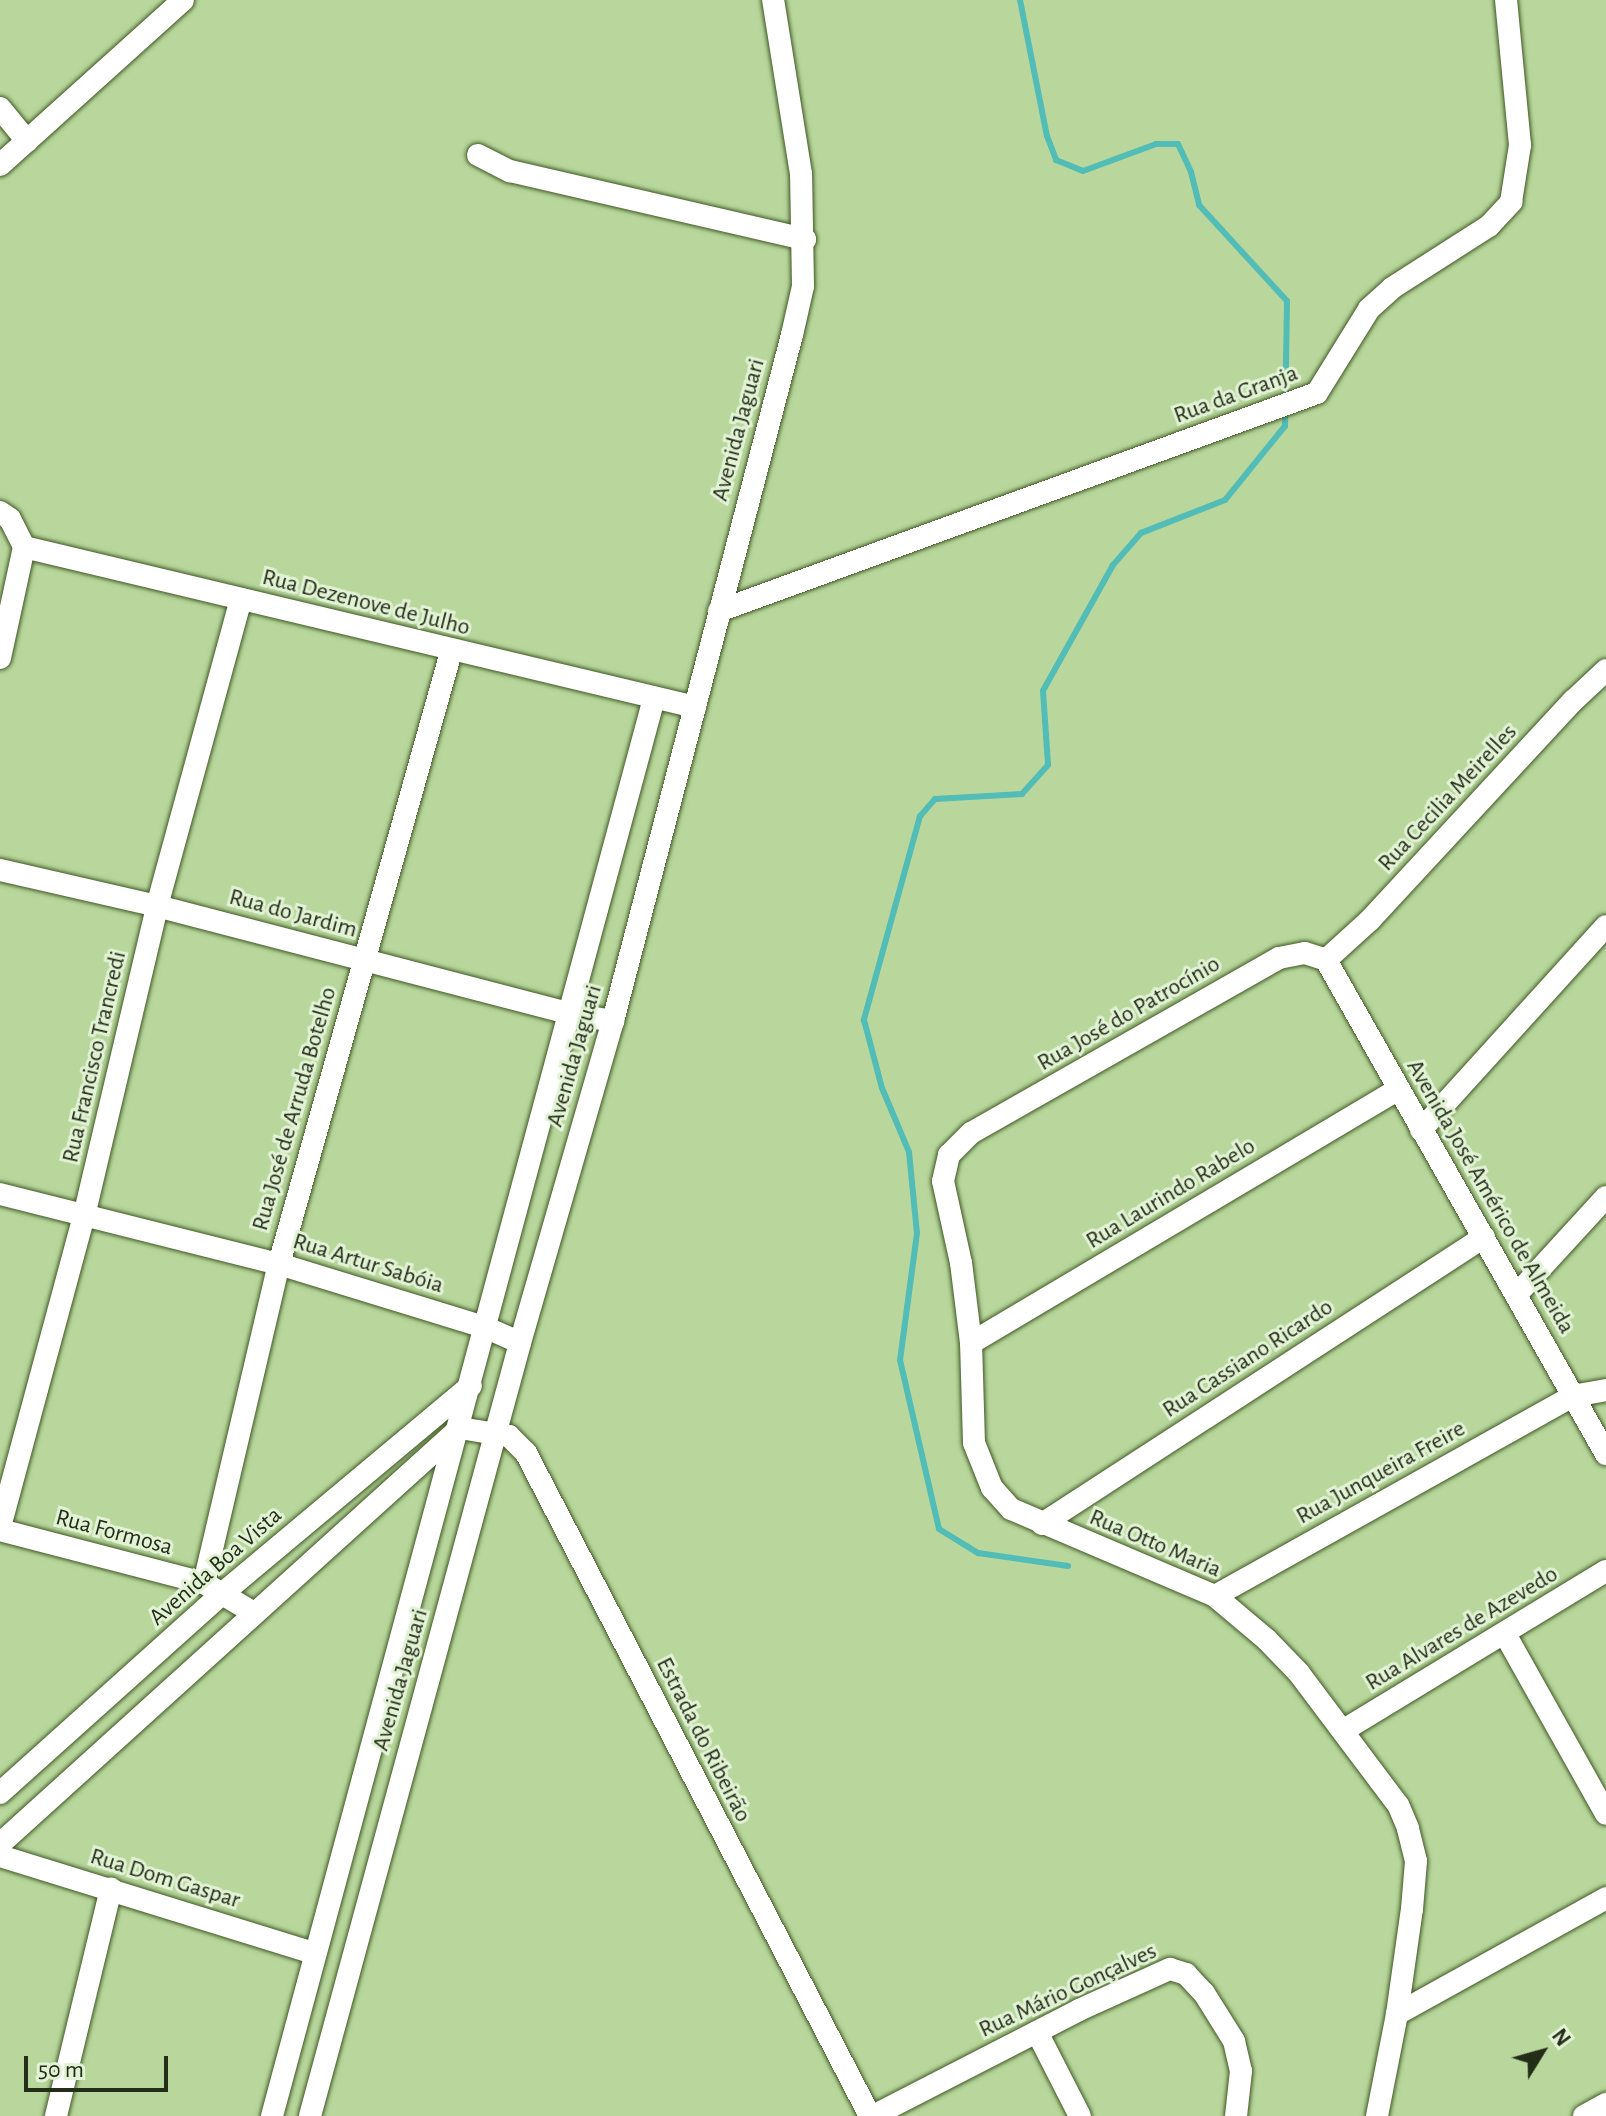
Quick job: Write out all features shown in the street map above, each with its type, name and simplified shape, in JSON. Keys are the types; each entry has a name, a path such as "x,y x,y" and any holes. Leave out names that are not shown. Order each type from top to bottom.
{"street":[{"path":"0,165 183,0"},
{"name":"Avenida Jaguari","path":"310,2116 520,1343 613,1021 803,286 805,239 801,174 773,0"},
{"name":"Rua da Granja","path":"719,611 1317,393 1369,309 1392,288 1489,226 1511,202 1520,145 1506,0"},
{"path":"0,108 27,141"},
{"path":"478,155 510,171 805,239"},
{"path":"0,512 10,519 24,547 0,658"},
{"name":"Rua Dezenove de Julho","path":"24,547 451,652 695,707"},
{"name":"Rua Francisco Trancredi","path":"0,1528 84,1216 157,906 241,599"},
{"name":"Rua José de Arruda Botelho","path":"213,1588 279,1264 451,652"},
{"name":"Rua Cecilia Meirelles","path":"1328,962 1606,670"},
{"name":"Avenida Jaguari","path":"272,2116 572,1014 654,698"},
{"name":"Rua do Jardim","path":"0,870 157,906 572,1014 613,1021"},
{"path":"1421,1130 1606,926"},
{"name":"Rua José do Patrocínio","path":"957,1145 971,1133 1279,958 1305,953 1328,962"},
{"name":"Avenida José Américo de Almeida","path":"1328,962 1397,1090 1518,1293 1606,1454"},
{"name":"Rua Laurindo Rabelo","path":"971,1343 1397,1090"},
{"name":"Rua Otto Maria","path":"957,1145 944,1167 943,1181 961,1263 971,1343 974,1443 982,1470 1011,1509 1215,1596 1288,1662 1344,1730 1398,1805 1416,1861 1397,2014 1377,2116"},
{"name":"Rua Artur Sabóia","path":"0,1194 279,1264 487,1328 520,1343"},
{"path":"1518,1293 1606,1197"},
{"name":"Rua Cassiano Ricardo","path":"1042,1524 1484,1237"},
{"name":"Avenida Boa Vista","path":"0,1793 213,1588 471,1386"},
{"name":"Rua Junqueira Freire","path":"1215,1596 1573,1396 1606,1390"},
{"path":"0,1844 460,1428"},
{"name":"Estrada do Ribeirão","path":"460,1428 509,1436 526,1453 872,2116"},
{"name":"Rua Formosa","path":"0,1528 213,1588 254,1613"},
{"name":"Rua Alvares de Azevedo","path":"1344,1730 1606,1571"},
{"path":"1505,1634 1606,1814"},
{"name":"Rua Dom Gaspar","path":"0,1856 314,1953"},
{"path":"56,2116 111,1889"},
{"path":"1397,2014 1606,1898"},
{"name":"Rua Mário Gonçalves","path":"872,2116 1170,1969 1178,1970 1204,1993 1234,2041 1241,2071 1236,2116"},
{"path":"1037,2032 1080,2116"},
{"path":"1584,2116 1606,2104"}],"waterway":[{"path":"1020,0 1047,136 1056,160 1083,171 1156,144 1178,144 1191,172 1199,205 1287,301 1285,426 1225,500 1141,533 1113,565 1043,691 1048,765 1022,794 935,799 920,816 864,1020 882,1088 909,1152 917,1233 900,1360 939,1529 978,1553 1068,1566"}]}
